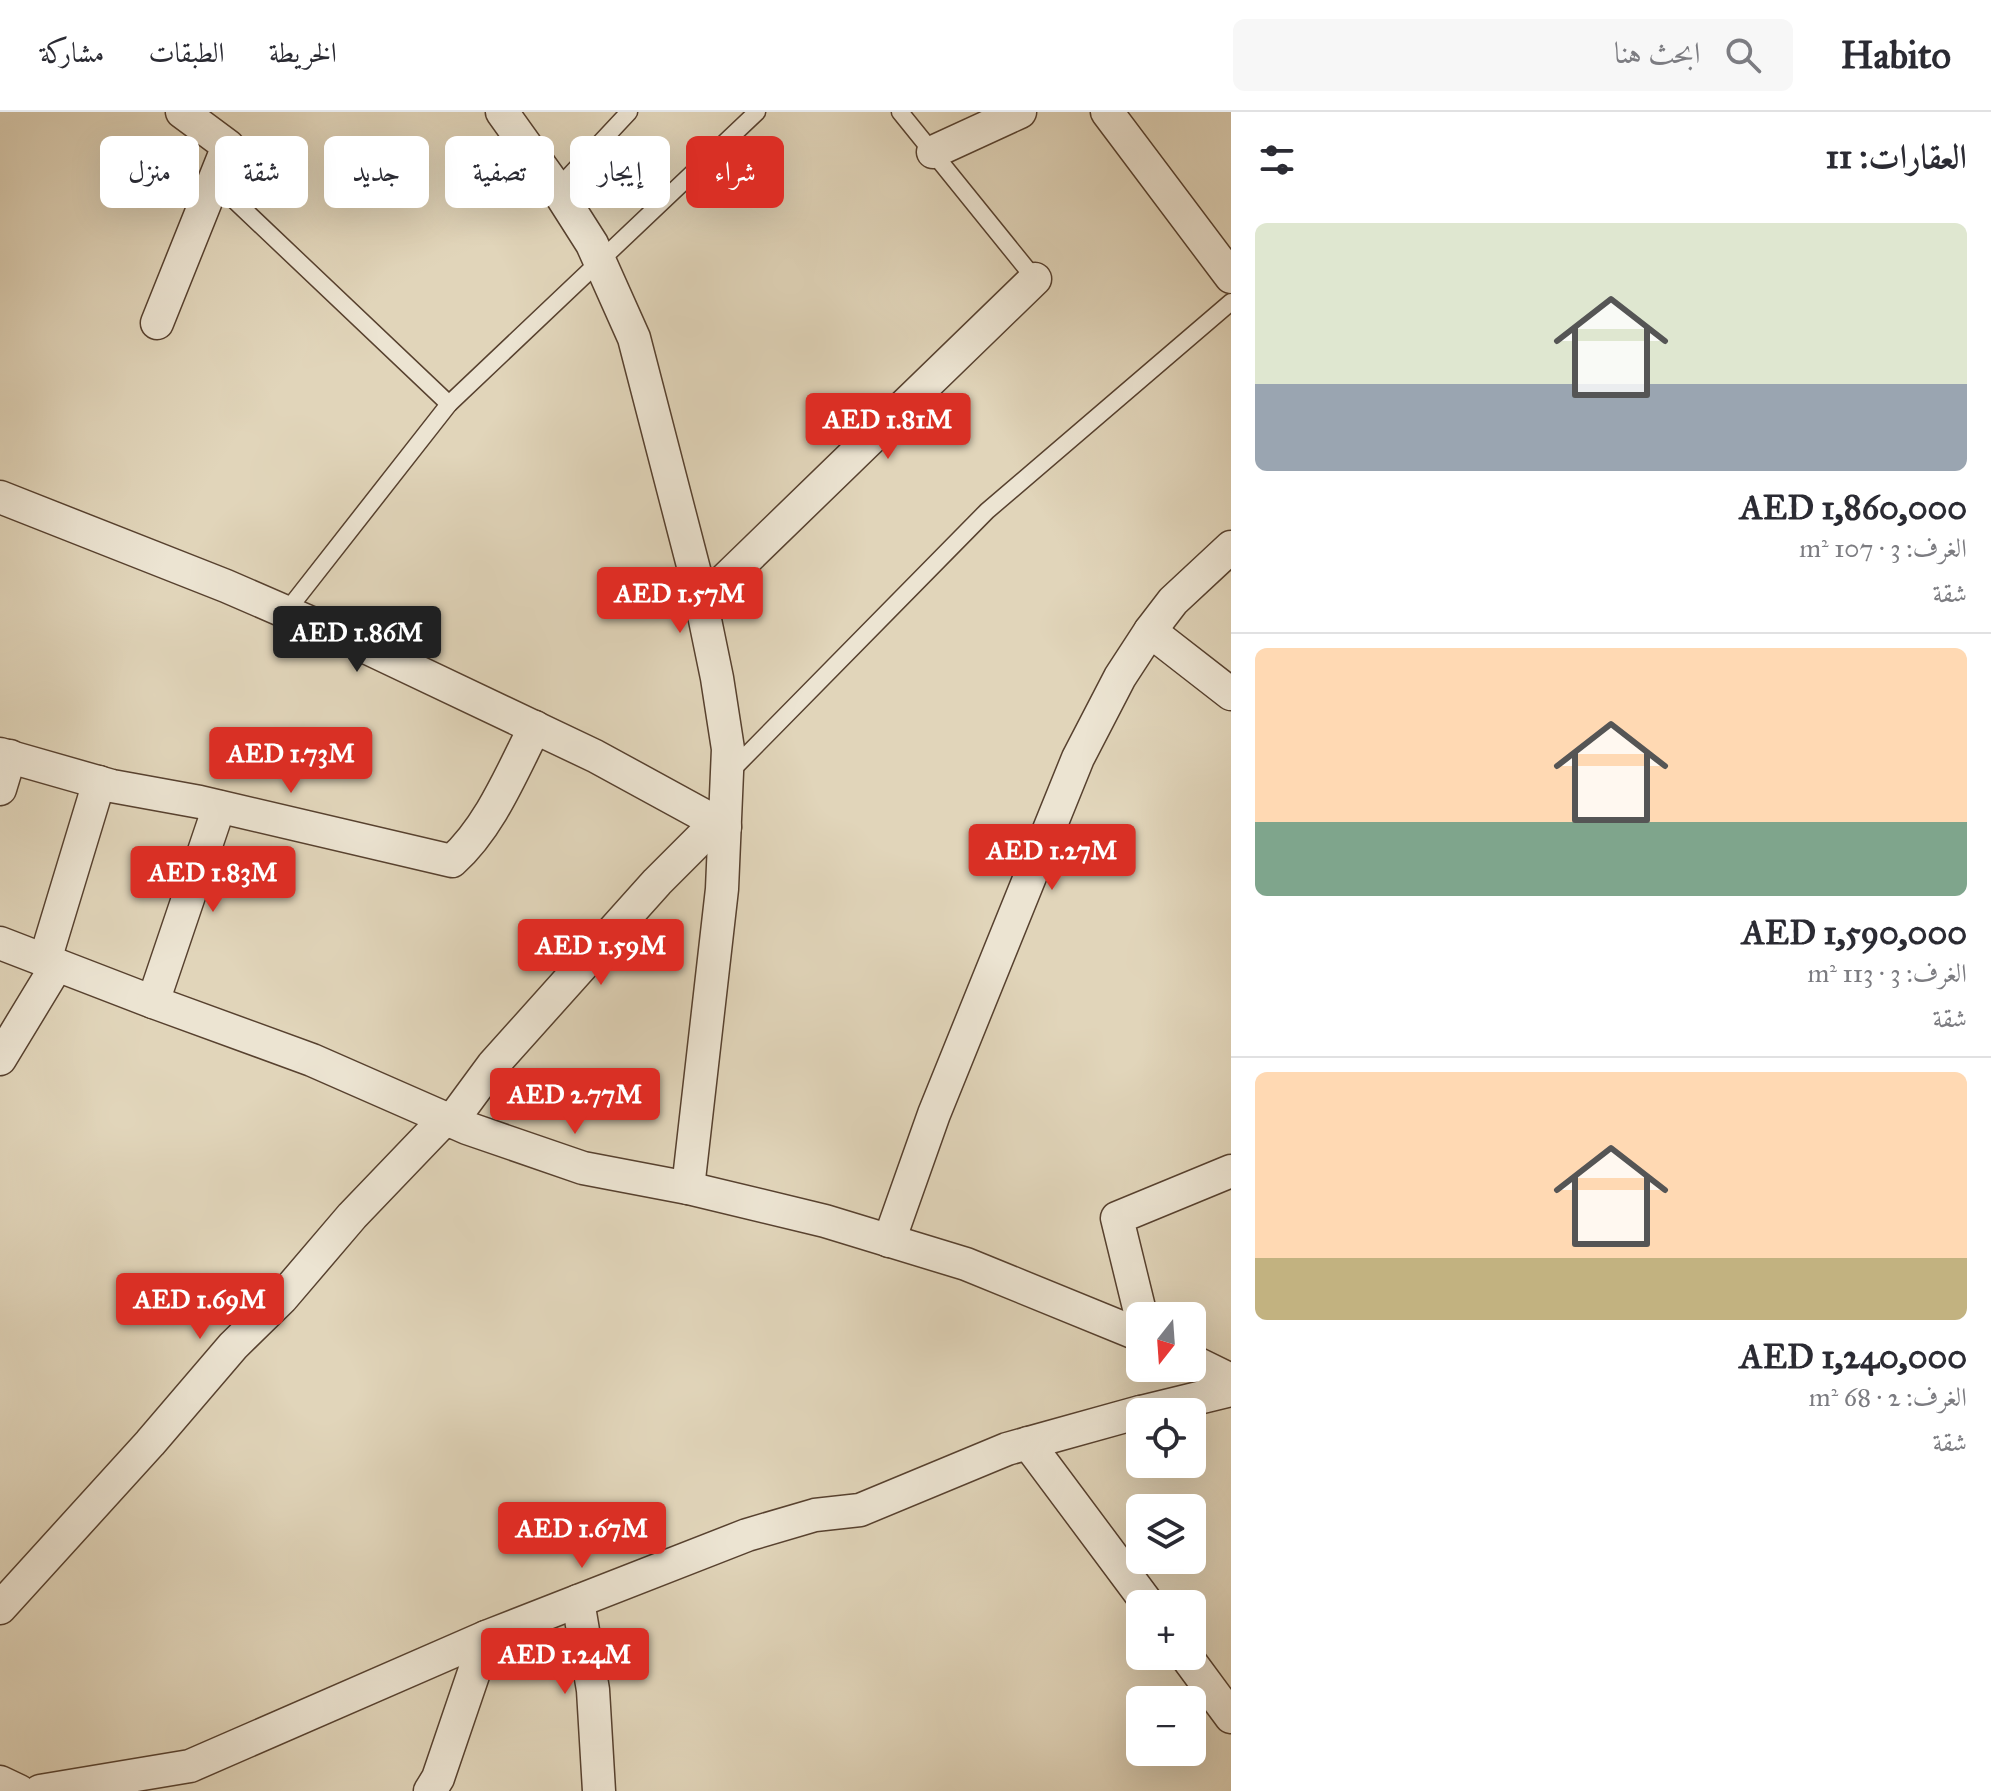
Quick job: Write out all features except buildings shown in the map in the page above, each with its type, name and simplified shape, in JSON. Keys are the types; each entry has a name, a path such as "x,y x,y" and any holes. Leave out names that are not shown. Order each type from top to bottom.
{"street":[{"path":"157,323 228,146 182,112"},
{"path":"502,112 592,244 634,338 702,602 728,749 721,825 721,903 688,1188"},
{"path":"933,152 1020,112"},
{"path":"1107,112 1231,277"},
{"path":"702,602 1035,279"},
{"path":"0,497 92,531 286,612 535,727 721,825"},
{"path":"889,1241 934,1114 1072,771 1120,677 1150,631 1173,601 1231,547"},
{"path":"1150,631 1231,694"},
{"path":"0,789 5,755 99,782 452,861 466,849 498,798 535,727"},
{"path":"0,1059 51,963 99,782"},
{"path":"153,1002 219,807"},
{"path":"0,1608 150,1443 233,1346 282,1298 343,1226 448,1120 493,1065 657,882 721,825"},
{"path":"0,943 312,1060 448,1120 583,1168 688,1188 825,1221 966,1264 1126,1329"},
{"path":"1138,1302 1117,1218 1231,1171"},
{"path":"1206,1368 1231,1380"},
{"path":"1198,1398 1231,1390"},
{"path":"40,1791 190,1766 486,1637 747,1535 815,1515 860,1510 1007,1449 1126,1416"},
{"path":"1028,1443 1138,1590"},
{"path":"578,1601 593,1690 599,1791"},
{"path":"430,1791 438,1778 486,1637"},
{"path":"1196,1670 1231,1717"},
{"path":"0,1782 19,1791"}],"lane":[{"path":"557,189 629,112"},
{"path":"286,612 449,404 757,112"},
{"path":"900,112 1035,279"},
{"path":"214,181 449,404"},
{"path":"727,775 987,511 1231,302"}]}
